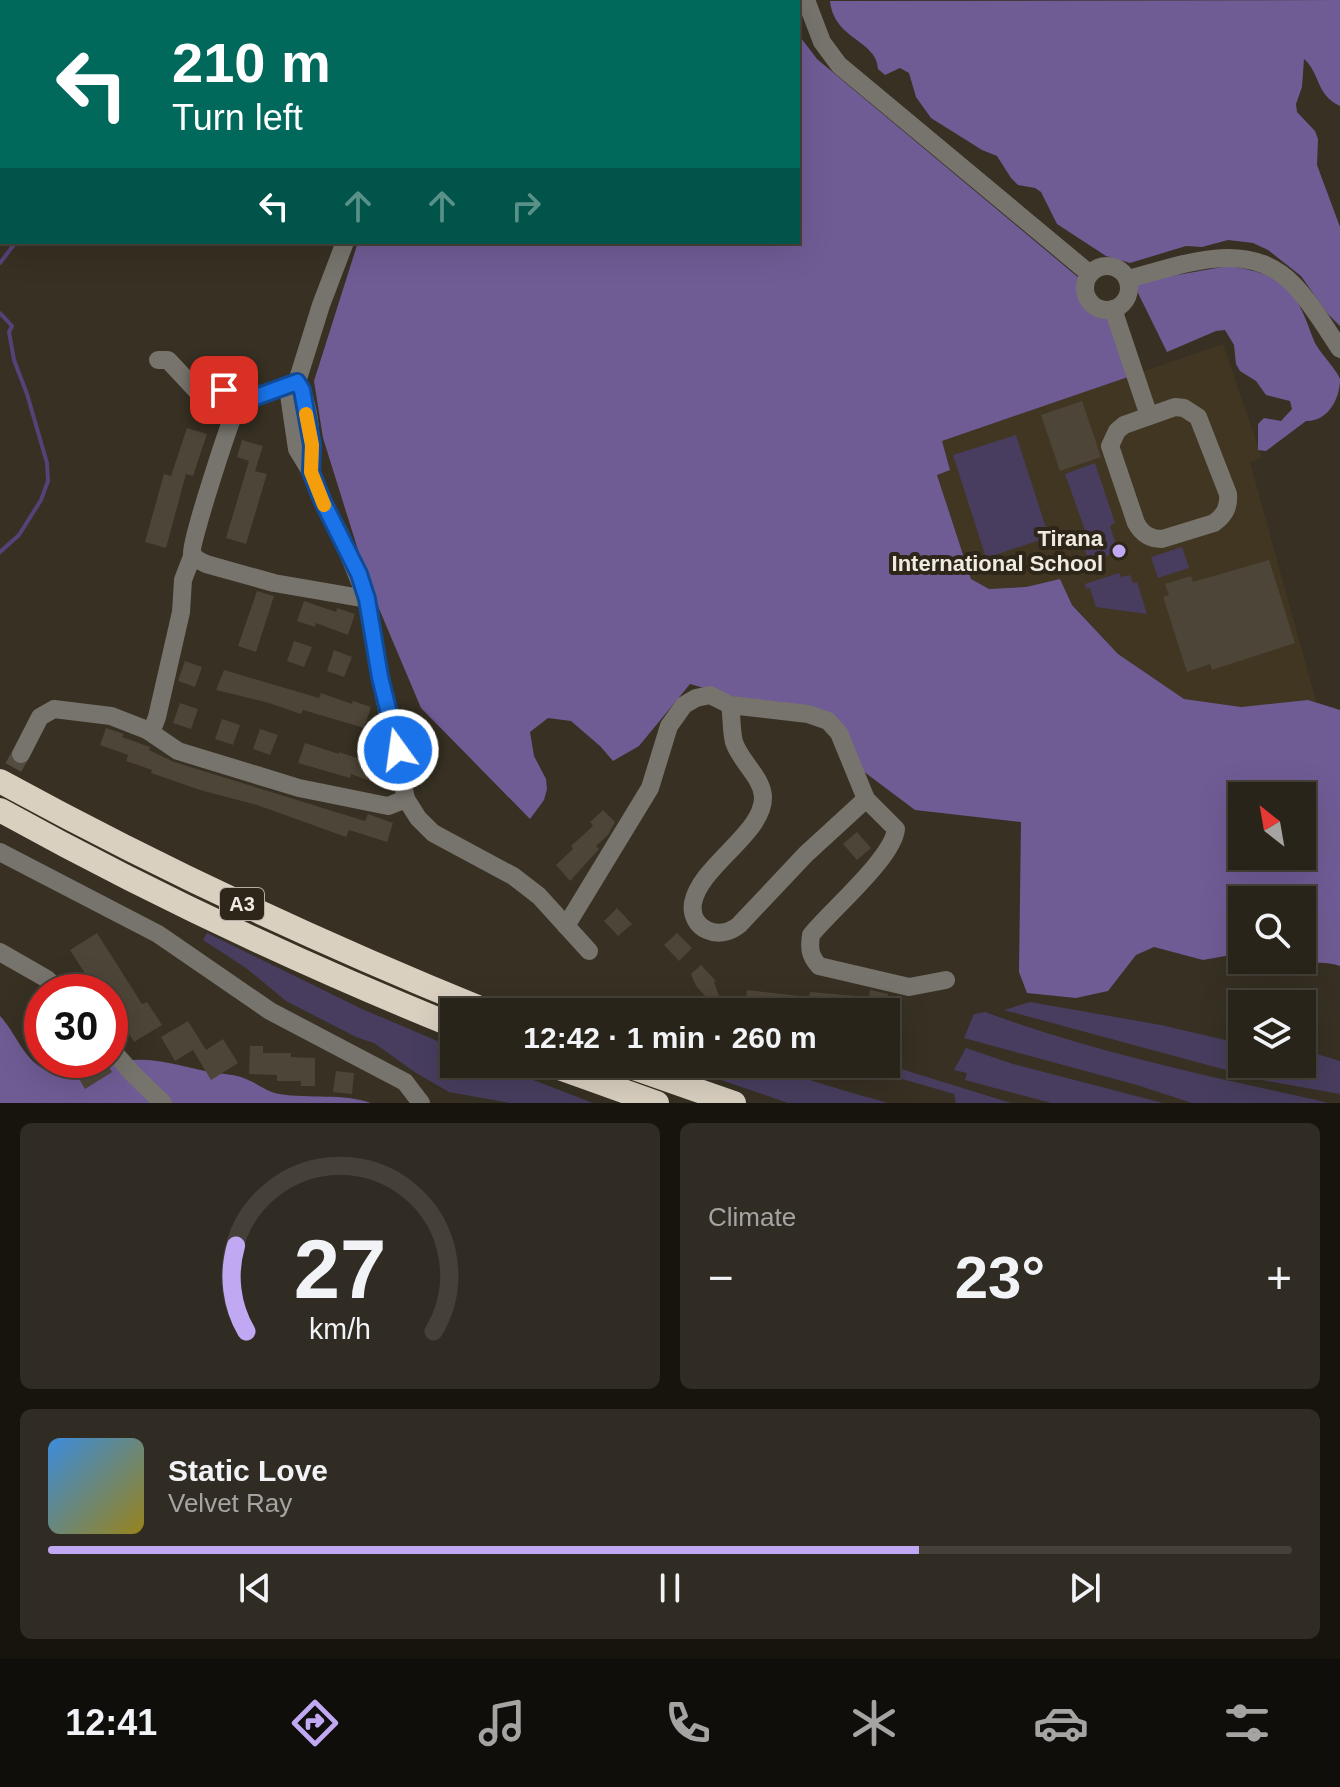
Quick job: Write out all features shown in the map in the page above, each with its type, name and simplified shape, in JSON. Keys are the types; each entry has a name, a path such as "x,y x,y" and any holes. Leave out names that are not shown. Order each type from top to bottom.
{"highway":[{"name":"A3","path":"0,781 135,852 276,920 457,998"},
{"name":"A3","path":"0,810 262,941 440,1020"},
{"path":"587,1078 657,1103"},
{"path":"662,1078 734,1103"}],"street":[{"path":"809,2 822,42 839,65 1090,274"},
{"path":"344,244 297,382 289,395 297,449 359,574 367,599 406,799 418,818 433,833 513,876 539,896 589,951"},
{"path":"1127,279 1228,256 1252,259 1276,270 1291,282 1340,349"},
{"path":"1103,266 1123,273 1127,279 1125,300 1113,309 1100,308 1089,300 1085,287 1090,274 1103,266"},
{"path":"1113,309 1149,416"},
{"path":"158,360 168,360 219,415 297,382"},
{"path":"1175,407 1184,408 1198,417 1228,494 1226,511 1214,523 1162,539 1146,536 1140,530 1110,446 1117,431 1124,425 1149,416 1175,407"},
{"path":"147,730 154,725 157,717 179,623 183,580 193,554 193,539 238,408"},
{"path":"193,554 206,564 274,583 367,599"},
{"path":"566,926 650,788 669,726 684,705 710,695 730,705 808,714 828,721 839,733 866,799 896,829 895,837 878,861 811,935 811,957 819,966 909,987 946,980"},
{"path":"730,705 734,741 759,782 763,797 754,823 717,864 697,892 694,914 707,930 720,935 731,932 806,854 866,799"},
{"path":"21,754 40,717 54,709 111,716 147,730 178,751 299,788 388,806 406,799"},
{"path":"0,852 158,934 270,1011 405,1082 421,1103"},
{"path":"0,952 38,974"},
{"path":"128,1068 163,1103"}],"shaded area":[{"path":"1340,0 1340,106 1326,96 1304,59 1302,87 1296,104 1297,112 1315,131 1318,139 1317,165 1340,227 1340,326 1301,276 1268,250 1253,243 1228,240 1202,247 1186,246 1130,263 1106,256 1057,224 1041,192 1018,185 997,156 931,118 916,97 909,73 900,68 885,75 878,69 871,52 839,24 830,1"},
{"path":"800,37 817,59 1079,278 1084,302 1106,314 1128,377 942,441 950,470 937,475 971,579 989,589 1026,587 1060,579 1072,605 1118,654 1184,699 1241,707 1308,700 1340,710 1340,966 1316,963 1316,886 1228,886 1228,956 1203,960 1154,947 1136,955 1108,991 1076,998 1027,993 1019,972 1021,822 915,810 859,768 823,722 690,684 639,746 613,761 571,721 548,718 530,732 534,756 546,779 547,789 544,800 530,819 421,708 369,585 323,438 314,381 357,244 800,244"},
{"path":"1228,266 1266,275 1292,294 1315,343 1340,379 1338,395 1326,414 1306,421 1266,451 1258,450 1258,424 1264,418 1281,421 1292,409 1290,401 1266,395 1256,381 1240,371 1234,345 1225,330 1167,352 1136,285 1143,281"},
{"name":"Tirana International School","path":"1223,344 1262,458 1250,462 1316,701 1241,707 1183,699 1118,654 1072,604 1060,579 1026,587 988,589 971,579 937,474 950,469 942,441"},
{"path":"1016,435 1049,537 986,558 953,455"},
{"path":"1095,463 1115,523 1110,526 1118,551 1106,556 1103,564 1087,556 1080,536 1086,533 1065,474"},
{"path":"1182,547 1189,568 1158,578 1151,557"},
{"path":"1119,573 1121,577 1130,575 1133,583 1137,582 1147,614 1096,607 1090,588 1086,589 1085,584"},
{"path":"207,933 362,1009 440,1042 440,1078 528,1078 593,1103 510,1103 449,1092 374,1043 286,1001 246,968 203,940"},
{"path":"1030,1002 1161,1025 1228,1041 1228,1070 1004,1010"},
{"path":"985,1012 1112,1052 1329,1103 1192,1103 964,1038 974,1014"},
{"path":"0,1016 24,1049 24,1078 128,1078 128,1061 146,1060 237,1076 279,1094 349,1098 371,1103 0,1103"},
{"path":"966,1048 1013,1064 1163,1103 1051,1103 965,1080 967,1073 954,1070"},
{"path":"1316,1054 1340,1061 1340,1094 1256,1078 1316,1078"},
{"path":"900,1069 1011,1103 956,1103 954,1094 899,1078"},
{"path":"715,1078 804,1078 888,1103 788,1103"}],"building":[{"path":"1082,401 1101,457 1060,471 1041,415"},
{"path":"187,428 207,434 193,476 186,474 166,548 145,542 164,474 171,476"},
{"path":"242,440 263,446 255,471 267,474 246,544 226,538 249,461 237,457"},
{"path":"1269,560 1295,643 1212,670 1210,664 1187,672 1163,597 1169,595 1165,584 1191,576 1193,582"},
{"path":"257,591 274,596 256,652 238,646"},
{"path":"304,601 336,612 337,608 355,614 348,635 316,623 315,627 297,621"},
{"path":"294,641 312,647 304,667 287,661"},
{"path":"334,650 352,657 344,677 327,671"},
{"path":"185,661 202,667 195,687 178,681"},
{"path":"224,670 319,698 321,693 371,707 364,728 303,710 301,714 216,690"},
{"path":"180,703 198,709 191,729 173,723"},
{"path":"222,719 240,725 233,745 215,739"},
{"path":"106,728 150,747 149,750 174,762 365,821 368,814 393,823 387,842 349,830 346,837 257,805 151,773 152,770 126,761 128,755 100,745"},
{"path":"260,729 278,735 270,755 253,749"},
{"path":"305,743 386,764 381,785 351,774 350,778 298,763"},
{"path":"603,810 615,822 608,835 596,846 599,849 570,881 556,865 593,826 590,822"},
{"path":"857,832 871,848 857,860 843,844"},
{"path":"617,908 632,924 618,936 604,921"},
{"path":"97,933 123,974 85,974 70,950"},
{"path":"677,933 692,948 679,961 664,945"},
{"path":"701,965 716,981 720,998 707,998 696,986 691,974"},
{"path":"128,982 142,1004 147,1002 162,1025 134,1042 128,1032"},
{"path":"747,990 809,997 810,992 856,996 856,998 746,998"},
{"path":"870,990 888,994 888,998 869,998"},
{"path":"188,1021 206,1050 223,1039 238,1063 211,1080 193,1050 175,1061 161,1037"},
{"path":"250,1046 263,1046 263,1053 291,1053 291,1057 315,1058 315,1086 301,1086 301,1081 277,1081 277,1075 249,1074"},
{"path":"336,1071 354,1073 352,1094 333,1092"},
{"path":"79,1078 102,1078 85,1089"}],"waterway":[{"path":"0,263 14,244"},
{"path":"0,313 12,326 9,332 14,360 47,463 48,481 41,500 19,535 0,552"}],"tunnel":[{"path":"0,791 21,754"}],"slow traffic":[{"path":"306,414 312,445 311,472 324,505"}],"place":[{"name":"Tirana International School","path":"1119,551"}],"route":[{"path":"224,390 233,393 242,402 297,382 302,390 312,445 311,472 359,574 367,599 380,677 398,750"}]}
